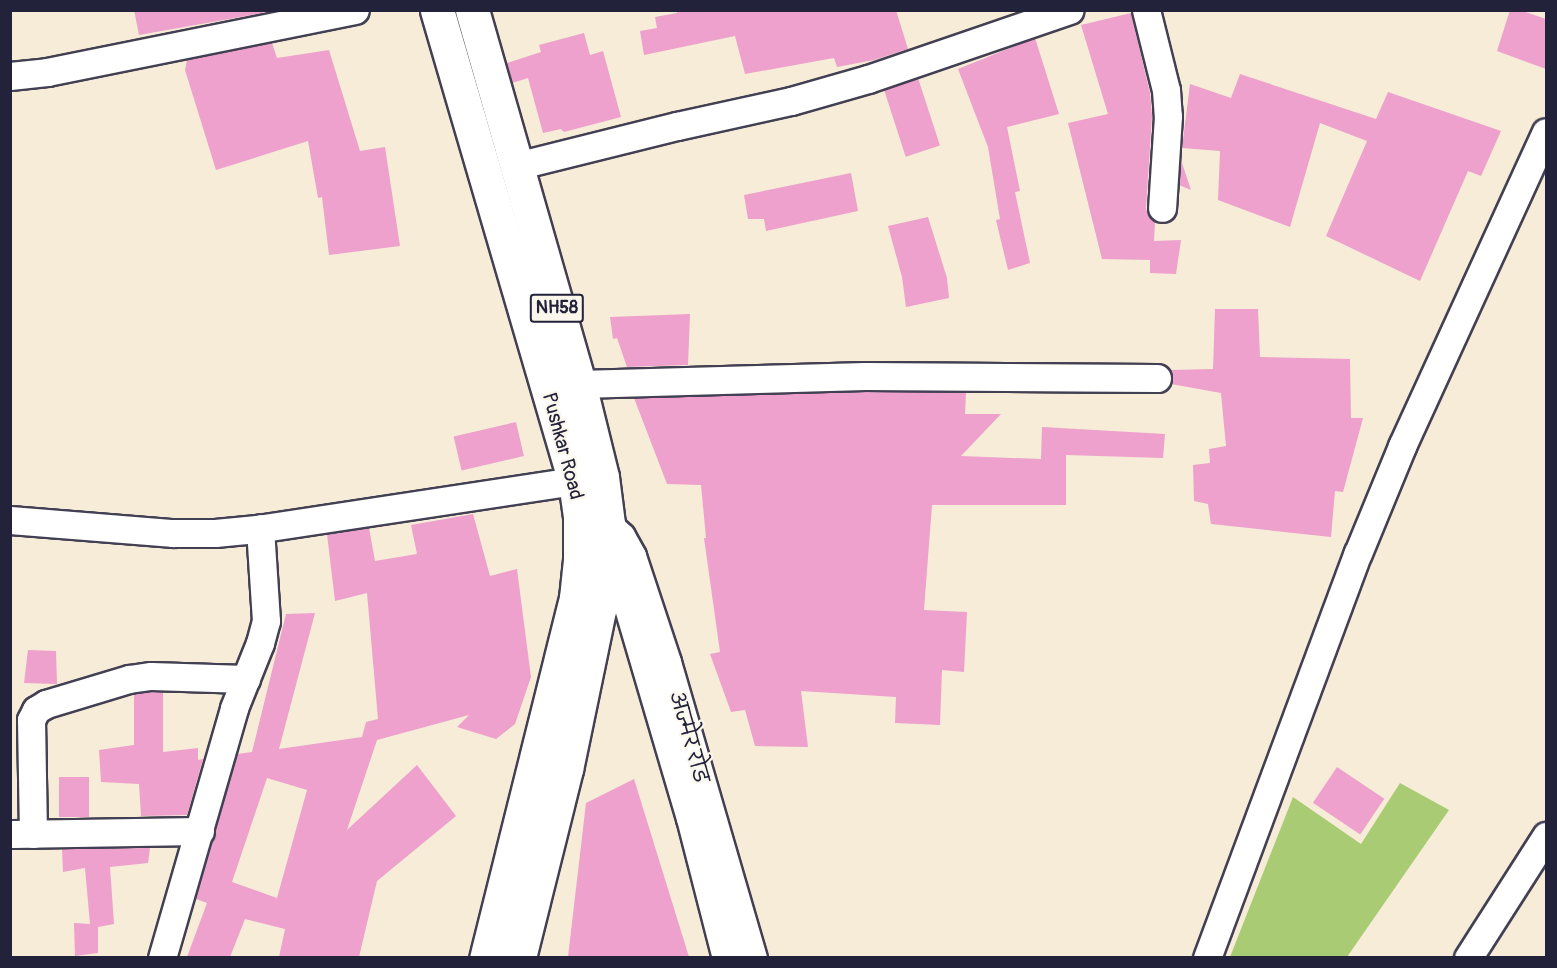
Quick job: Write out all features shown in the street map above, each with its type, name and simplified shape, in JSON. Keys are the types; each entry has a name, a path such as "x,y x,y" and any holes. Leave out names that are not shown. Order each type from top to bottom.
{"highway":[{"name":"Pushkar Road","path":"437,10 589,479"},
{"name":"Pushkar Road","path":"472,10 579,384 594,520 593,564 566,769 519,957"},
{"name":"Pushkar Road","path":"486,957 576,598 593,564"}],"street":[{"path":"10,76 47,72 355,10"},
{"path":"516,166 677,126 792,101 868,79 1069,10"},
{"path":"1146,10 1166,90 1168,116 1162,208"},
{"path":"1207,957 1358,553 1402,446 1546,132"},
{"path":"579,384 865,376 1157,378"},
{"path":"10,519 173,533 215,533 589,479"},
{"name":"अज्मेर रोड","path":"594,520 621,536 632,556 646,595 753,957"},
{"path":"162,957 234,708 266,621 260,528"},
{"name":"अज्मेर रोड","path":"593,564 617,578 624,594 690,818 726,957"},
{"path":"200,831 22,834 31,720 36,710 129,679 151,676 246,679"},
{"path":"1468,957 1546,836"}],"green space":[{"path":"1400,783 1449,810 1347,957 1230,957 1293,797 1361,844"}],"building":[{"path":"134,10 262,10 263,13 139,35"},
{"path":"677,10 896,10 908,49 874,60 837,67 834,58 745,74 735,36 644,55 640,31 657,28 655,17 677,13"},
{"path":"1510,10 1520,10 1546,19 1546,69 1497,51"},
{"path":"1131,13 1150,93 1152,116 1146,208 1148,215 1155,222 1154,241 1181,240 1176,274 1150,273 1150,260 1102,259 1068,123 1108,114 1081,25"},
{"path":"584,33 590,55 603,51 621,117 564,132 561,129 543,133 528,78 512,83 507,63 541,52 539,45"},
{"path":"1035,38 1059,114 1007,127 1020,191 1015,192 1030,263 1008,270 996,220 1000,219 988,147 958,69"},
{"path":"272,43 277,58 329,50 360,151 385,147 400,246 329,255 322,197 318,198 308,141 216,170 185,70 187,60"},
{"path":"1240,74 1376,119 1388,92 1501,131 1481,176 1468,171 1420,281 1326,236 1367,141 1320,123 1290,227 1218,200 1220,151 1182,148 1190,84 1231,98"},
{"path":"918,78 940,146 906,157 884,89"},
{"path":"1181,160 1191,190 1179,185"},
{"path":"851,173 858,211 766,231 764,219 748,219 744,195"},
{"path":"928,217 947,278 949,298 906,307 902,277 888,226"},
{"path":"1215,309 1258,309 1260,357 1350,359 1351,418 1363,418 1343,492 1335,491 1331,537 1211,524 1208,504 1194,501 1193,465 1210,463 1209,449 1226,446 1221,393 1171,384 1171,370 1213,369"},
{"path":"690,314 688,365 627,367 617,338 613,339 610,317"},
{"path":"865,392 966,392 965,414 1001,414 961,456 1041,459 1042,427 1165,434 1163,458 1066,455 1066,505 932,505 924,610 967,612 964,672 942,670 940,725 895,723 896,697 801,691 808,747 755,746 745,710 731,712 710,654 720,652 704,538 706,538 701,485 667,484 634,398"},
{"path":"516,422 524,456 462,470 454,436"},
{"path":"473,514 490,576 517,569 531,677 515,724 496,739 457,727 469,715 377,740 347,830 417,765 456,816 377,881 359,957 279,957 285,929 245,919 230,957 187,957 207,903 196,899 237,754 252,752 286,614 315,613 279,749 362,737 366,722 378,719 367,593 335,601 327,534 369,528 375,561 417,554 411,525","holes":["267,778 307,790 277,898 232,882"]},
{"path":"28,650 56,651 57,684 24,683"},
{"path":"163,692 163,752 198,748 198,760 203,759 187,815 141,816 139,784 101,782 99,750 134,745 134,694"},
{"path":"1337,767 1384,799 1360,835 1313,803"},
{"path":"59,777 89,777 89,817 59,817"},
{"path":"634,779 689,957 568,957 586,803"},
{"path":"150,848 148,863 110,867 114,924 98,927 98,953 75,956 74,923 90,924 85,868 63,872 62,849"}]}
